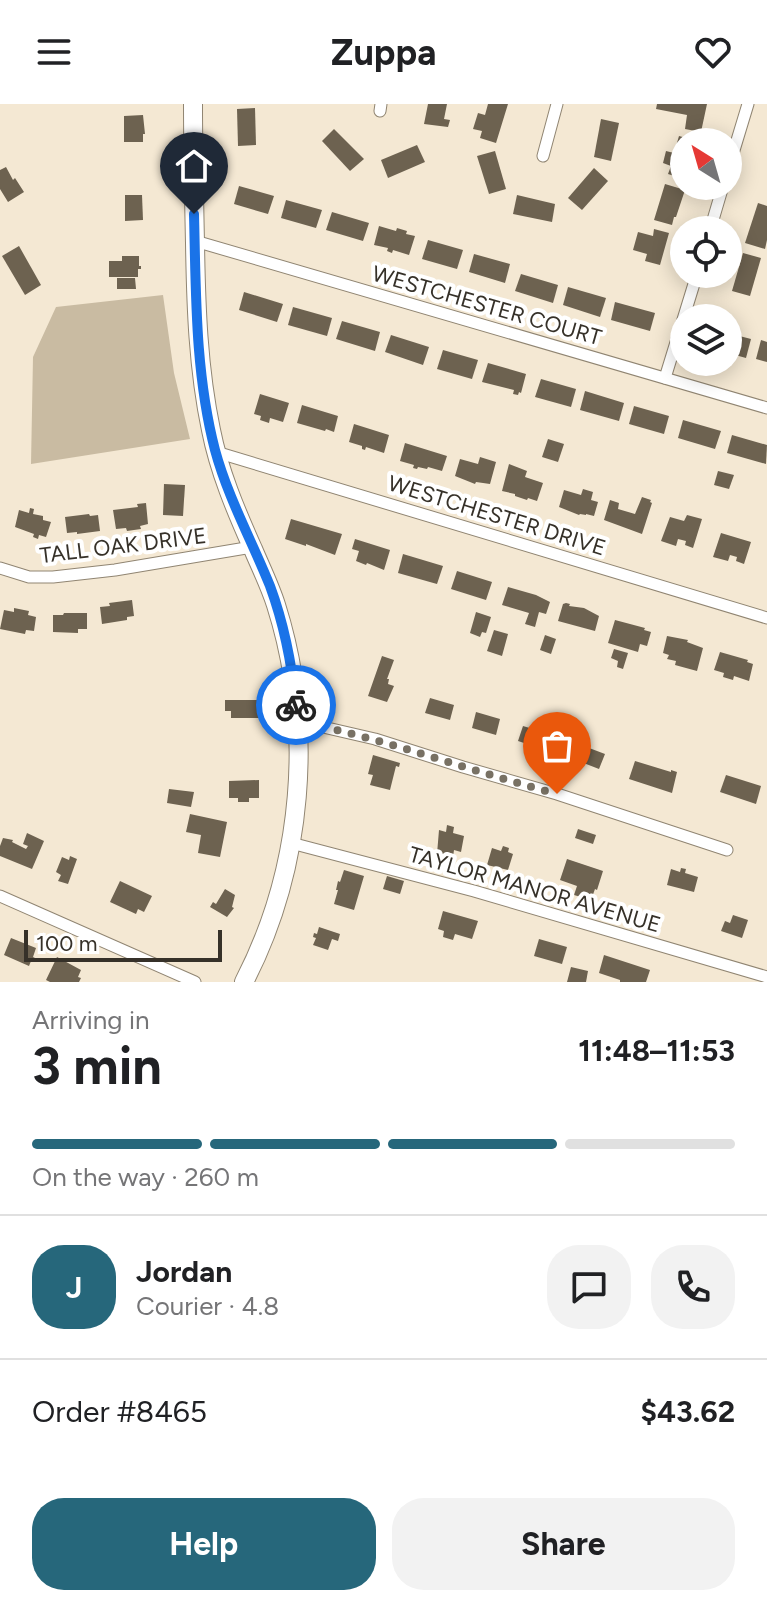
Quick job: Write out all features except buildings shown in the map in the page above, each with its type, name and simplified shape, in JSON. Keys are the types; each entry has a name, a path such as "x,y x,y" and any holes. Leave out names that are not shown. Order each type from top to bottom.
{"main road":[{"path":"193,104 196,311 200,367 216,452 227,487 277,607 288,650 297,721 297,782 291,843 276,903 244,982"}],"street":[{"path":"543,156 557,104"},
{"path":"741,128 748,104"},
{"name":"WESTCHESTER COURT","path":"195,241 767,408"},
{"path":"665,378 693,288"},
{"name":"WESTCHESTER DRIVE","path":"216,452 767,618"},
{"name":"TALL OAK DRIVE","path":"0,568 29,577 53,577 252,547"},
{"path":"297,721 375,739 727,850"},
{"name":"TAYLOR MANOR AVENUE","path":"291,843 474,891 767,977"},
{"path":"0,896 195,982"}],"shaded area":[{"path":"163,295 174,373 190,439 31,464 33,357 56,307"}],"way so far":[{"path":"296,705 297,721 375,739 557,794"}],"route":[{"path":"194,214 197,332 211,430 227,487 277,607 288,650 296,705"}]}
